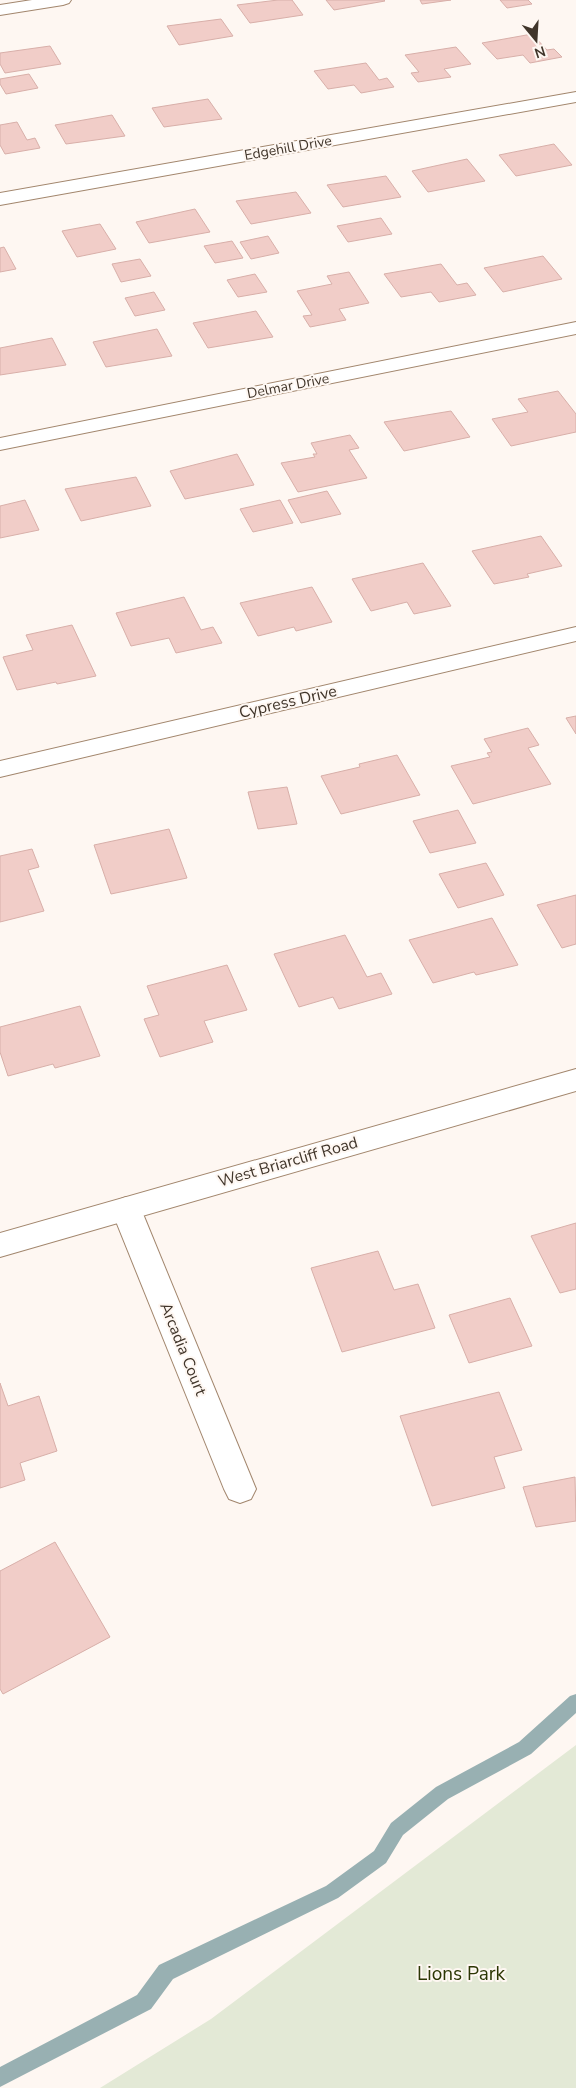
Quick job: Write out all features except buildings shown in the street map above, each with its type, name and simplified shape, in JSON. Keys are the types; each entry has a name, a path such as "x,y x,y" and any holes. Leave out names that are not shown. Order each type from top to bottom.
{"street":[{"path":"0,10 63,0"},
{"name":"Edgehill Drive","path":"0,199 576,97"},
{"name":"Delmar Drive","path":"0,444 576,328"},
{"name":"Cypress Drive","path":"0,769 576,634"},
{"name":"West Briarcliff Road","path":"0,1245 576,1080"},
{"name":"Arcadia Court","path":"126,1208 240,1489"}],"green space":[{"name":"Lions Park","path":"576,1745 576,2088 100,2088 211,2019"}],"waterway":[{"path":"0,2077 144,2002 166,1972 332,1892 380,1857 397,1829 442,1793 525,1748 576,1702"}]}
